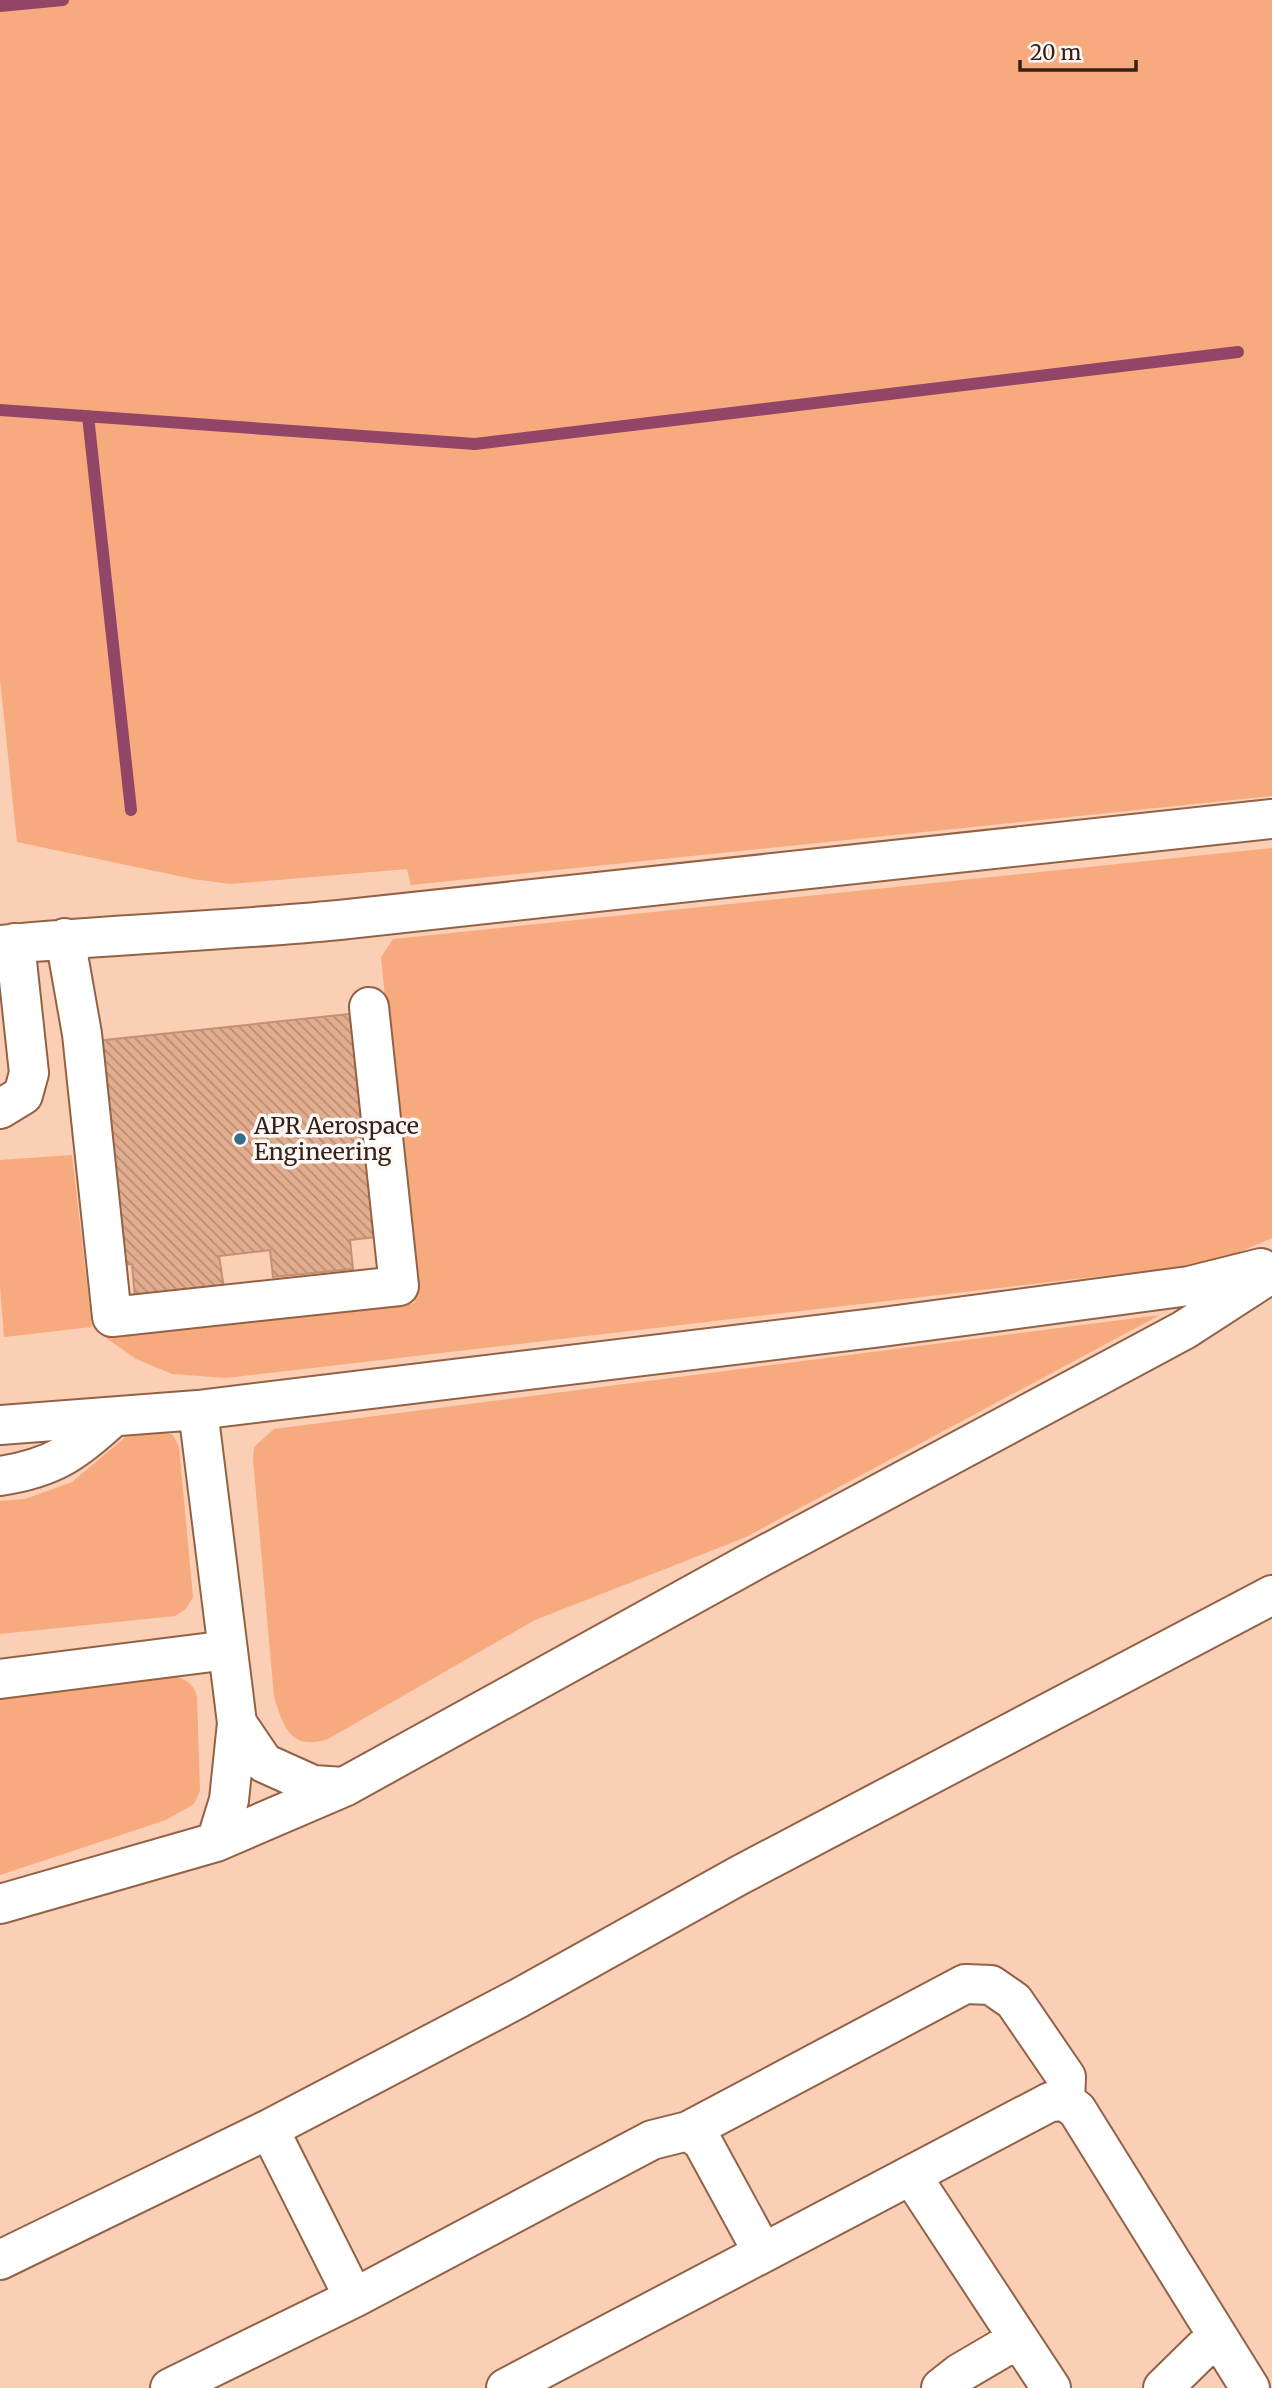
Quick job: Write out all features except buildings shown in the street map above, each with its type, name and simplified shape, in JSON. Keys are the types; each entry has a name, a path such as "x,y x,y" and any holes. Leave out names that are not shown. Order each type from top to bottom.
{"street":[{"path":"0,1109 23,1095 29,1073 7,944 65,938 245,929 339,920 1272,819"},
{"path":"65,938 82,1034 112,1317 399,1286 369,1007"},
{"path":"0,1425 198,1410 869,1329 1189,1286 1272,1265"},
{"path":"0,1904 216,1842 344,1787 748,1564 1184,1330 1272,1273"},
{"path":"198,1410 237,1723 229,1800 216,1842"},
{"path":"0,1476 51,1464 82,1446 113,1417"},
{"path":"0,2260 269,2129 519,1998 738,1875 1272,1595"},
{"path":"0,1679 228,1650"},
{"path":"237,1723 264,1763 313,1785 344,1787"},
{"path":"170,2388 355,2298 652,2140 688,2131 965,1984 991,1984 1014,2001 1066,2077 1065,2101"},
{"path":"506,2388 1050,2102 1065,2101 1077,2110 1250,2388"},
{"path":"269,2129 355,2298"},
{"path":"688,2131 702,2141 763,2253"},
{"path":"911,2175 1051,2388"},
{"path":"1163,2388 1217,2334"},
{"path":"941,2388 960,2373 1018,2339"}],"shaded area":[{"path":"0,0 1272,0 1272,796 411,885 407,869 230,884 193,879 17,842 0,679"},
{"path":"1272,848 1272,1238 1235,1254 1179,1267 226,1378 172,1374 136,1359 102,1335 415,1303 381,957 393,939"},
{"path":"72,1155 92,1327 4,1337 0,1286 0,1160"},
{"path":"1160,1315 744,1538 535,1620 328,1739 305,1742 297,1739 281,1718 274,1697 253,1459 254,1447 274,1429"},
{"path":"129,1434 173,1435 179,1447 193,1597 186,1609 175,1616 0,1634 0,1501 25,1499 72,1482"},
{"path":"177,1677 190,1684 197,1697 200,1791 194,1804 166,1820 0,1875 0,1697"}],"waterway":[{"path":"0,6 63,0"},
{"path":"0,410 475,444 1238,352"},
{"path":"88,416 131,810"}],"place":[{"name":"APR Aerospace Engineering","path":"240,1139"}]}
